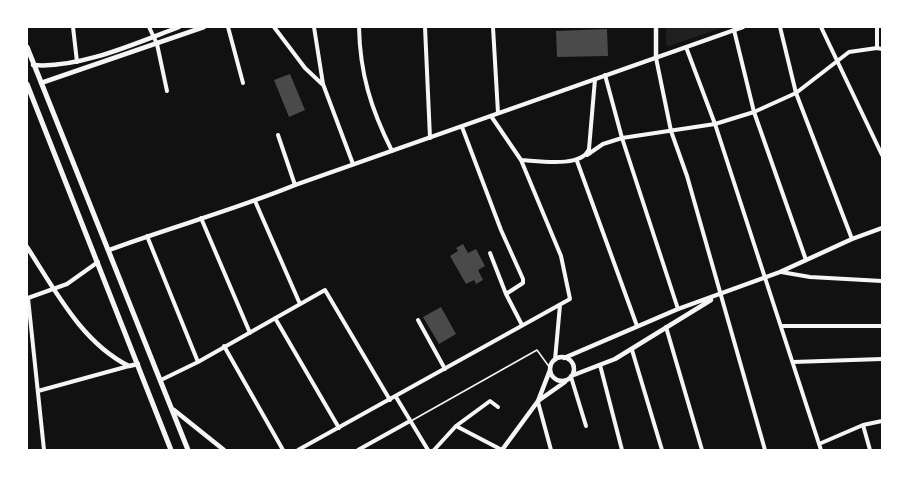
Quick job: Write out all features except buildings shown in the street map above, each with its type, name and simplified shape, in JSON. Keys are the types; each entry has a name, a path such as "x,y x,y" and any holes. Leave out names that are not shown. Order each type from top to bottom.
{"main road":[{"path":"27,47 30,66 41,83 174,410 188,450"},
{"path":"41,83 28,86 171,450"},
{"path":"123,326 138,321"},
{"path":"164,450 167,439"}],"street":[{"path":"73,27 77,62"},
{"path":"149,27 157,44 166,91"},
{"path":"30,66 56,66 77,62 179,27"},
{"path":"41,83 204,27"},
{"path":"228,27 243,83"},
{"path":"274,27 305,68 323,84"},
{"path":"314,27 323,84 353,164"},
{"path":"359,27 365,85 376,120 392,151"},
{"path":"425,27 430,138"},
{"path":"493,27 498,113"},
{"path":"657,27 656,58 670,132 687,176 765,450"},
{"path":"109,250 255,201 353,164 743,27"},
{"path":"780,27 796,93 852,239"},
{"path":"821,27 882,155"},
{"path":"521,160 577,161 603,144 622,138 715,124 754,112 796,93 849,52 880,48 877,27"},
{"path":"734,30 754,112 806,260"},
{"path":"686,47 715,124 821,450"},
{"path":"605,75 622,138 678,309"},
{"path":"587,155 595,79"},
{"path":"298,450 570,299 561,256 521,160 490,116"},
{"path":"462,127 501,230 523,279 520,286 506,294"},
{"path":"278,135 295,185"},
{"path":"577,161 637,326"},
{"path":"255,201 300,304"},
{"path":"201,219 250,333"},
{"path":"555,360 607,341 678,309 780,272 882,228"},
{"path":"147,236 198,362"},
{"path":"27,247 80,326 111,357 129,366"},
{"path":"490,253 506,294 522,325"},
{"path":"44,450 28,298 73,280 98,262"},
{"path":"780,272 810,277 882,280"},
{"path":"161,380 198,362 325,290 390,400"},
{"path":"550,369 555,379 559,381 600,365 632,350 720,294"},
{"path":"456,426 502,450 538,401 555,360 560,304"},
{"path":"275,318 339,428"},
{"path":"418,320 445,369"},
{"path":"782,326 882,326"},
{"path":"666,327 702,450"},
{"path":"224,346 283,450"},
{"path":"632,350 662,450"},
{"path":"564,358 572,363 570,377 586,426"},
{"path":"793,362 882,359"},
{"path":"38,391 138,364"},
{"path":"600,365 622,450"},
{"path":"538,401 570,377"},
{"path":"396,397 428,450"},
{"path":"434,450 456,426 490,401 498,407"},
{"path":"538,401 551,450"},
{"path":"174,410 224,450"},
{"path":"358,450 410,421"},
{"path":"819,444 863,425 882,421"},
{"path":"863,425 870,450"}],"lane":[{"path":"410,421 537,350 550,369"}],"shaded area":[{"path":"666,27 724,27 669,46 666,45"}]}
